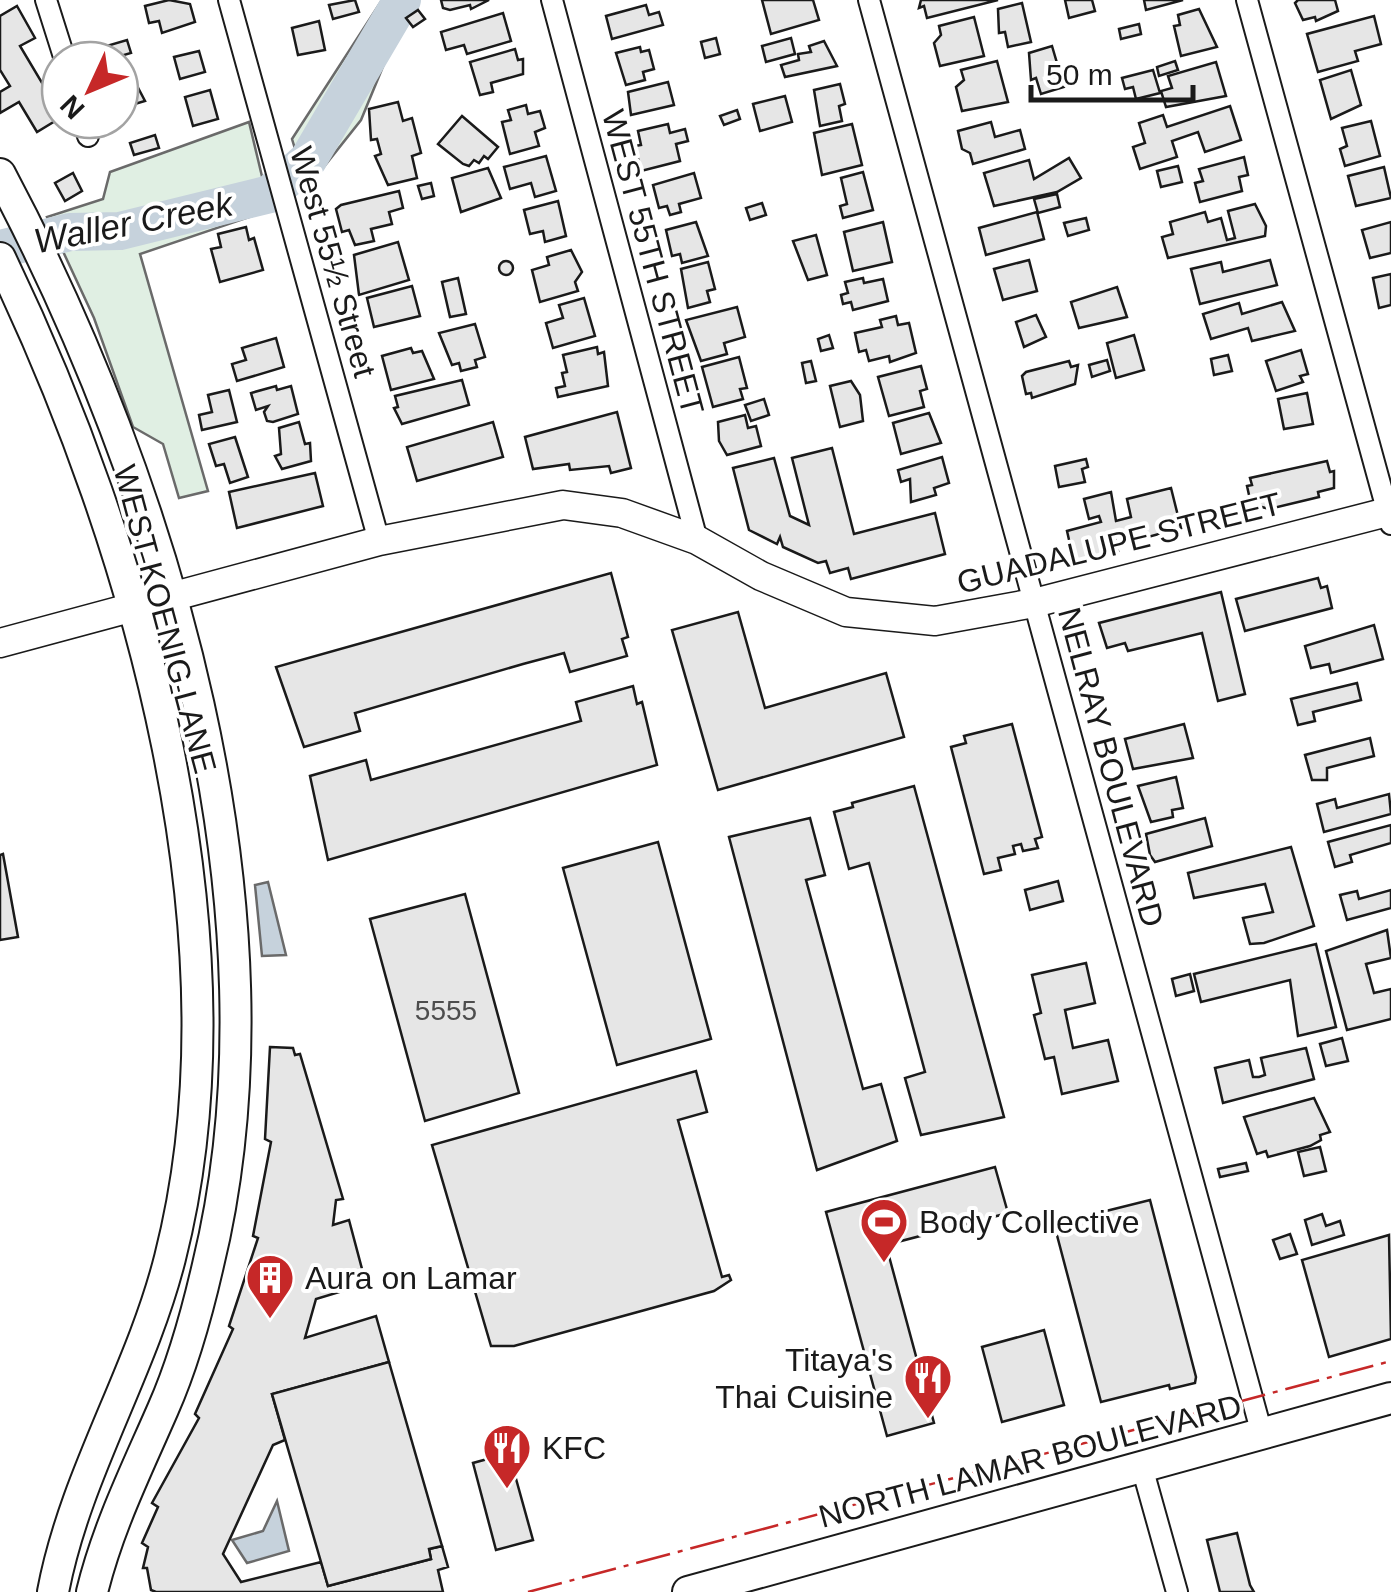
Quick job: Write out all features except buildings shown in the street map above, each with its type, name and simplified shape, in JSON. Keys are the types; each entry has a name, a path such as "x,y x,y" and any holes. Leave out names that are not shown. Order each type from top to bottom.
{"main road":[{"name":"WEST KOENIG LANE","path":"0,174 42,257 116,426 172,598 206,753 228,901 236,1051 224,1190 190,1331 164,1406 116,1510 92,1592"},
{"name":"WEST KOENIG LANE","path":"3,264 87,459 132,609 169,762 190,907 198,1050 187,1185 152,1321 80,1494 62,1548 54,1592"},
{"name":"NORTH LAMAR BOULEVARD","path":"688,1592 1391,1398"}],"street":[{"path":"46,0 59,40"},
{"name":"West 55½ Street","path":"229,0 379,540"},
{"name":"WEST 55TH STREET","path":"552,0 697,540"},
{"name":"NELRAY BOULEVARD","path":"869,0 1262,1434"},
{"path":"1248,0 1390,516"},
{"name":"GUADALUPE STREET","path":"0,643 379,540 563,506 622,513 697,540 791,590 875,618 966,619 1390,516"},
{"path":"1142,1467 1177,1592"}],"green space":[{"path":"382,0 418,0 403,18 361,120 307,188 292,139"},
{"path":"249,122 270,210 140,254 208,491 179,498 163,444 133,427 94,318 47,217 103,199 110,172"}],"shaded area":[{"path":"268,882 286,955 262,956 255,885"},
{"path":"277,1501 289,1551 247,1563 232,1540 263,1531"}],"waterway":[{"name":"Waller Creek","path":"0,249 70,232 120,231 270,194 308,160 402,0"}],"power":[{"path":"528,1592 1391,1361"}],"place":[{"name":"Body Collective","path":"884,1264"},
{"name":"Aura on Lamar","path":"270,1320"},
{"name":"Titaya's Thai Cuisine","path":"928,1420"},
{"name":"KFC","path":"507,1490"}]}
